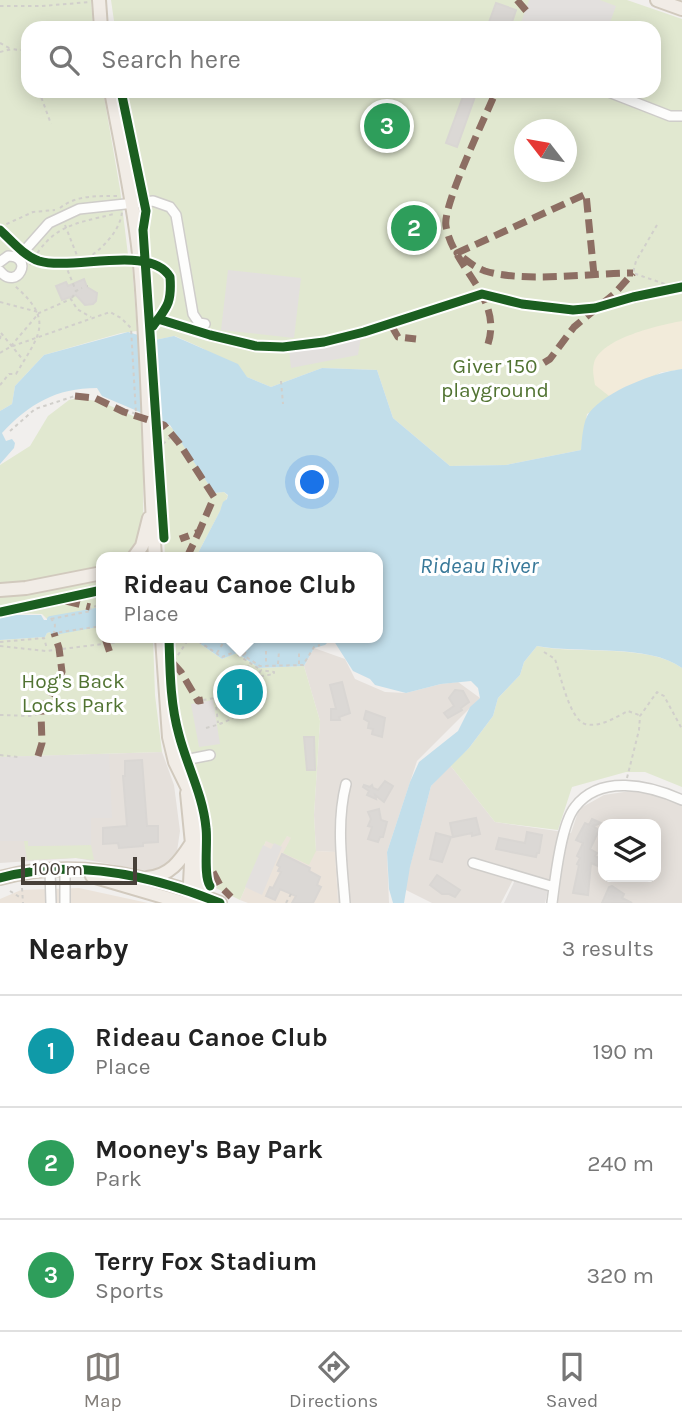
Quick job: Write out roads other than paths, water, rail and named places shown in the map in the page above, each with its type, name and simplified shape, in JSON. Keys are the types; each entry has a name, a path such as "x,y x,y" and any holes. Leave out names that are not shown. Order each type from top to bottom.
{"main road":[{"path":"657,0 682,9"},
{"path":"97,1 100,21"},
{"path":"112,98 132,203 157,436 147,530 138,552"},
{"path":"152,486 155,552"},
{"path":"0,590 26,588 96,574"},
{"path":"168,643 168,729 176,762 196,805 200,831 193,899"},
{"path":"186,785 192,844 193,899"},
{"path":"138,878 154,878 169,872 192,844"},
{"path":"0,878 19,873 92,869 138,878 193,899"},
{"path":"70,870 220,903"}],"street":[{"path":"624,98 670,116 682,116"},
{"path":"0,262 8,256 20,254 48,223 64,214 79,209 159,202 170,207 176,215 193,314 199,323 205,324"},
{"path":"0,271 9,278 16,276 21,271 20,254"},
{"path":"176,762 210,755"},
{"path":"345,903 340,832 346,784"},
{"path":"552,903 566,825 574,808 587,796 607,787 626,786 656,791 682,800"},
{"path":"473,863 554,887"},
{"path":"50,870 51,903"},
{"path":"65,903 70,870"}],"water":[{"name":"Rideau River","path":"128,332 155,340 174,336 238,364 247,377 271,387 322,368 377,370 393,418 450,466 506,465 581,450 585,421 597,405 632,384 658,374 682,369 682,668 668,660 632,652 537,646 524,662 520,675 498,698 493,716 469,748 431,786 410,867 404,903 393,903 389,889 387,852 410,782 419,762 458,731 470,707 480,698 478,688 471,681 441,684 406,693 375,685 370,679 353,671 335,643 383,643 383,552 199,552 228,495 224,492 214,493 170,425 102,396 97,388 56,395 22,414 2,433 6,441 12,439 15,443 0,464 0,411 12,404 15,386 44,355"},
{"path":"0,615 41,615 44,620 51,620 54,631 47,633 45,637 0,640"},
{"path":"199,643 327,643 314,648 304,666 259,668 237,653 222,659"}],"waterway":[{"path":"96,612 51,620 54,631 96,623"},
{"path":"49,625 96,618"}],"place":[{"name":"Terry Fox Stadium","path":"387,126"},
{"name":"Mooney's Bay Park","path":"414,228"},
{"name":"Rideau Canoe Club","path":"240,692"}],"park label":[{"name":"Giver 150 playground","path":"495,378"},
{"name":"Hog's Back Locks Park","path":"73,693"}]}
